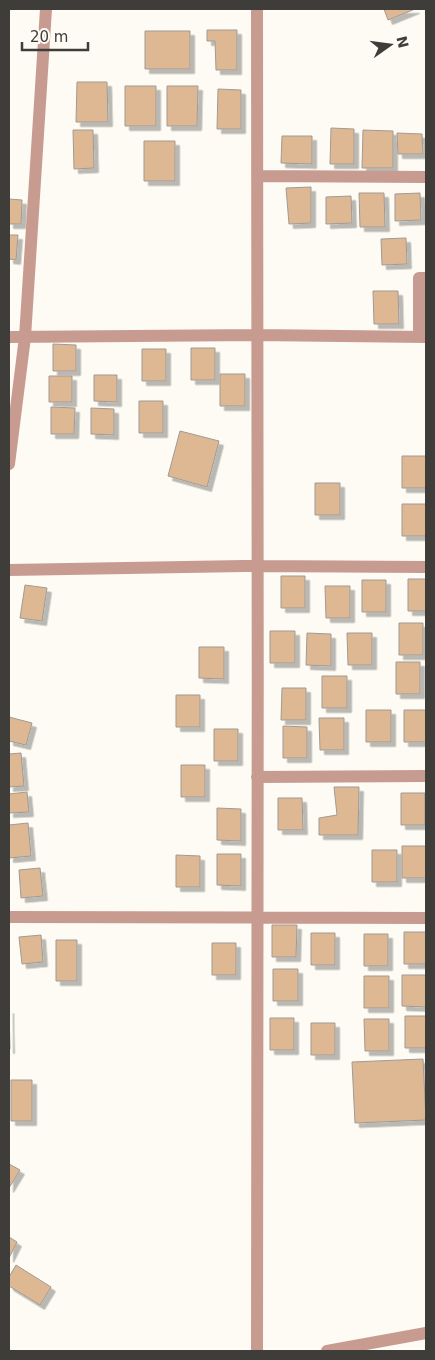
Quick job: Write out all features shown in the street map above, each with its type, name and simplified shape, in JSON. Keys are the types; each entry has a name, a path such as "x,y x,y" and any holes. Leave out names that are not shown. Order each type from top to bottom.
{"street":[{"path":"9,464 25,337 46,9"},
{"path":"257,9 256,566 259,918 257,1351"},
{"path":"257,176 426,177"},
{"path":"9,337 423,337 419,278 426,278"},
{"path":"9,570 256,566 426,566"},
{"path":"257,777 426,776"},
{"path":"9,916 426,918"},
{"path":"328,1351 426,1333"}],"building":[{"path":"384,9 415,9 388,20"},
{"path":"207,30 237,30 237,70 216,70 215,41 207,41"},
{"path":"145,31 190,31 190,69 145,69"},
{"path":"77,82 107,82 108,122 76,122"},
{"path":"125,86 156,86 156,126 125,126"},
{"path":"167,86 198,86 197,126 167,126"},
{"path":"218,89 241,90 241,129 217,129"},
{"path":"331,128 354,129 354,164 330,164"},
{"path":"73,130 93,130 94,168 74,169"},
{"path":"363,130 393,131 393,168 362,168"},
{"path":"397,133 422,134 423,154 398,154"},
{"path":"282,136 312,136 312,164 281,163"},
{"path":"144,141 175,141 175,181 144,181"},
{"path":"311,187 311,223 289,224 286,188"},
{"path":"359,193 384,193 385,227 360,227"},
{"path":"420,193 421,220 395,221 395,194"},
{"path":"351,196 352,223 326,224 326,197"},
{"path":"9,199 22,200 21,224 9,224"},
{"path":"9,235 18,235 16,260 9,259"},
{"path":"406,238 407,264 382,265 381,239"},
{"path":"373,291 398,291 399,324 374,324"},
{"path":"53,344 76,345 76,371 53,371"},
{"path":"191,348 215,348 215,380 191,380"},
{"path":"142,349 166,349 166,381 142,381"},
{"path":"220,374 245,374 245,406 220,406"},
{"path":"94,375 117,375 117,402 94,401"},
{"path":"49,376 72,376 72,402 49,402"},
{"path":"139,401 163,401 163,433 139,433"},
{"path":"51,407 75,408 74,434 51,434"},
{"path":"91,408 114,409 114,435 91,434"},
{"path":"180,431 219,441 207,487 168,476"},
{"path":"402,456 426,456 426,488 402,488"},
{"path":"315,483 340,483 340,515 315,515"},
{"path":"402,504 426,504 426,536 402,536"},
{"path":"281,576 305,576 305,608 281,608"},
{"path":"408,579 426,579 426,611 408,611"},
{"path":"362,580 386,580 386,612 362,612"},
{"path":"25,585 47,588 42,621 20,618"},
{"path":"325,586 350,586 350,618 326,618"},
{"path":"399,623 423,623 423,655 399,655"},
{"path":"270,631 295,631 295,663 270,663"},
{"path":"307,633 331,634 331,666 306,665"},
{"path":"347,633 372,633 372,665 348,665"},
{"path":"199,647 224,647 224,679 199,678"},
{"path":"396,662 420,662 420,694 396,694"},
{"path":"322,676 347,676 347,708 322,708"},
{"path":"282,688 306,688 306,720 281,720"},
{"path":"176,695 200,695 200,727 176,727"},
{"path":"366,710 391,710 391,742 366,742"},
{"path":"404,710 426,710 426,742 404,742"},
{"path":"9,717 32,723 26,745 9,741"},
{"path":"319,718 344,718 344,750 320,750"},
{"path":"283,726 307,727 307,758 283,758"},
{"path":"214,729 238,729 238,761 214,761"},
{"path":"21,753 24,786 9,787 9,754"},
{"path":"181,765 205,765 205,797 181,797"},
{"path":"334,787 359,787 358,835 319,835 319,818 337,815"},
{"path":"27,792 29,812 9,813 9,794"},
{"path":"401,793 425,793 425,825 401,825"},
{"path":"278,798 302,798 303,830 278,830"},
{"path":"217,808 241,809 241,841 217,840"},
{"path":"28,823 31,856 9,858 9,825"},
{"path":"402,846 426,846 426,878 402,878"},
{"path":"372,850 397,850 397,882 372,882"},
{"path":"217,854 241,854 241,886 217,885"},
{"path":"176,855 200,856 200,887 176,887"},
{"path":"40,868 43,896 21,898 19,870"},
{"path":"272,925 297,925 296,957 272,957"},
{"path":"404,932 426,932 426,964 404,964"},
{"path":"311,933 335,933 335,965 311,965"},
{"path":"364,934 388,934 388,966 364,966"},
{"path":"41,935 43,962 22,964 19,937"},
{"path":"56,940 77,940 77,981 56,981"},
{"path":"212,943 236,943 236,975 212,975"},
{"path":"273,969 298,969 298,1001 273,1001"},
{"path":"402,975 426,975 426,1007 402,1006"},
{"path":"364,976 389,976 389,1008 364,1008"},
{"path":"9,1009 10,1049 9,1049"},
{"path":"405,1016 426,1016 426,1048 405,1048"},
{"path":"270,1018 294,1018 294,1050 270,1050"},
{"path":"364,1019 389,1019 389,1051 365,1051"},
{"path":"311,1023 335,1023 335,1055 311,1055"},
{"path":"423,1059 426,1120 355,1123 352,1062"},
{"path":"11,1080 32,1080 32,1121 11,1121"},
{"path":"9,1164 20,1170 9,1188"},
{"path":"9,1237 17,1242 9,1258"},
{"path":"16,1265 51,1287 40,1305 9,1286 9,1277"}]}
